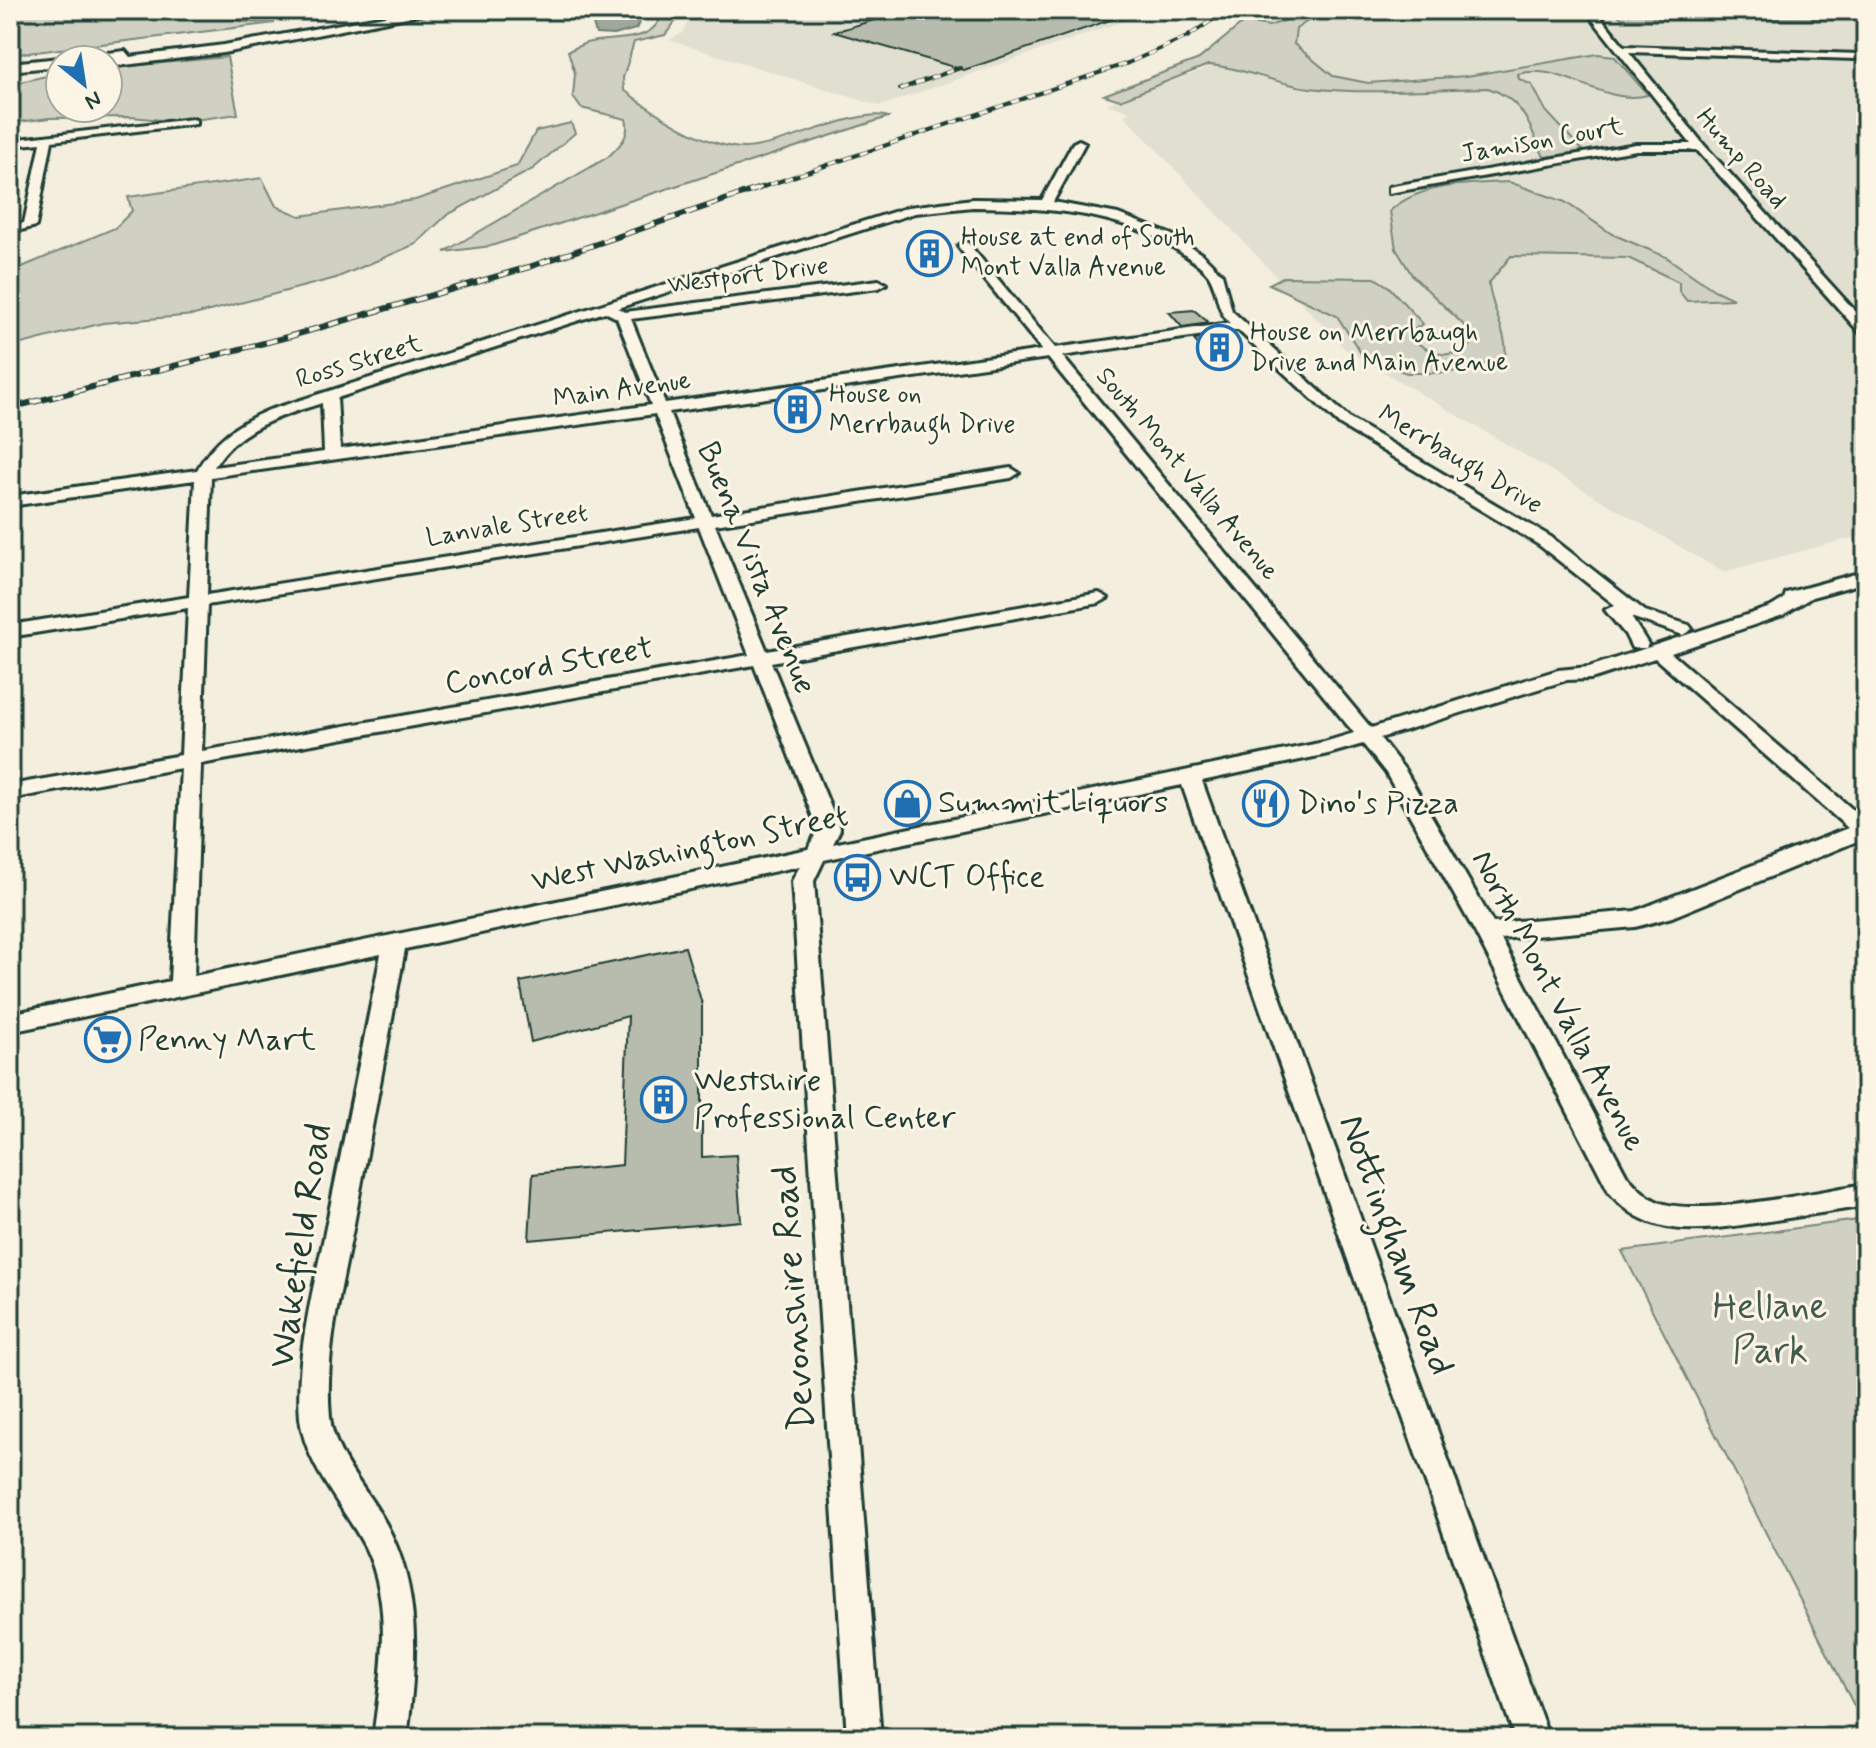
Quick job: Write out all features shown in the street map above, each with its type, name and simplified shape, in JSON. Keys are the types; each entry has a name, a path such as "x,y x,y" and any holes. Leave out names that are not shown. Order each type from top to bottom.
{"main road":[{"path":"124,61 437,10"},
{"path":"124,55 241,44"},
{"path":"10,70 44,67"}],"street":[{"name":"Hump Road","path":"1590,10 1700,147 1866,331"},
{"path":"1621,49 1856,56"},
{"path":"10,143 192,122"},
{"path":"10,229 30,226 47,139"},
{"path":"1046,204 1079,143"},
{"name":"Jamison Court","path":"1393,190 1636,147 1700,147"},
{"name":"Ross Street","path":"203,473 218,447 244,428 274,413 615,312 913,210 973,203 1046,204"},
{"name":"Merrbaugh Drive","path":"1046,204 1124,220 1176,243 1215,274 1226,312 1345,422 1545,541 1639,615 1683,629"},
{"name":"South Mont Valla Avenue","path":"964,246 1370,736"},
{"name":"Westport Drive","path":"615,312 879,284"},
{"name":"Buena Vista Avenue","path":"615,312 660,408 829,830 815,856"},
{"name":"Main Avenue","path":"10,501 1240,326"},
{"path":"329,396 332,455"},
{"path":"182,987 203,473"},
{"name":"Lanvale Street","path":"10,631 1011,473"},
{"name":"West Washington Street","path":"10,1023 1328,748 1565,674 1591,673 1683,629 1767,602 1866,576"},
{"name":"Merrbaugh Drive","path":"1589,577 1608,604 1648,648 1865,831"},
{"name":"West Washington Street","path":"1648,648 1777,611 1805,594"},
{"name":"Concord Street","path":"10,792 1099,598"},
{"name":"North Mont Valla Avenue","path":"1370,736 1395,770 1486,932 1618,1184 1643,1209 1672,1218 1697,1220 1866,1195"},
{"name":"Nottingham Road","path":"1190,777 1532,1738"},
{"path":"1486,932 1635,919 1664,911 1865,831"},
{"name":"Devonshire Road","path":"815,856 803,881 864,1738"},
{"name":"Wakefield Road","path":"390,1738 399,1669 398,1612 391,1573 374,1534 328,1455 316,1426 323,1313 395,943"}],"shaded area":[{"path":"589,10 645,10 636,29 614,35 596,34"},
{"path":"692,10 1155,10 880,106 669,40 683,33"},
{"path":"1266,10 1866,10 1866,534 1723,572 1345,349 1124,115 1131,112 1106,104 1234,59"}],"green space":[{"path":"10,10 192,10 245,22 275,23 101,44 44,44 44,51 10,55"},
{"path":"663,10 684,10 665,35 634,42 623,78 624,90 650,109 698,136 745,148 778,142 860,117 888,117 491,246 444,252 608,157 617,148 626,135 626,119 581,108 573,97 575,73 568,51 586,43 642,35 659,22"},
{"path":"1250,10 1324,10 1296,29 1294,44 1333,76 1368,83 1467,76 1598,54 1614,56 1648,95 1614,95 1550,73 1518,74 1519,79 1532,85 1546,111 1585,153 1544,157 1518,107 1510,99 1488,88 1332,90 1297,86 1208,65 1120,100 1104,95 1199,59 1244,22 1269,26 1287,20 1245,15"},
{"path":"1614,10 1866,10 1866,19 1621,18"},
{"path":"227,57 238,114 180,122 124,117 124,67"},
{"path":"44,77 44,119 10,123 10,84"},
{"path":"571,123 575,133 533,169 447,215 416,244 336,278 194,315 103,323 10,347 10,272 115,228 132,211 128,197 262,178 276,206 300,216 415,200 517,166 536,131"},
{"path":"1509,182 1565,202 1612,234 1666,257 1714,290 1733,299 1687,301 1679,291 1679,282 1628,258 1511,256 1489,283 1506,348 1505,356 1490,363 1447,373 1407,373 1364,358 1337,316 1269,284 1283,277 1375,278 1389,287 1423,324 1407,334 1423,347 1440,354 1458,352 1475,341 1470,331 1412,275 1396,249 1390,211 1415,195 1430,190"},
{"name":"Hellane Park","path":"1866,1219 1866,1729 1622,1251"}],"building":[{"path":"907,10 1054,10 1075,15 1088,11 1116,18 964,70 834,32"},
{"path":"1194,310 1209,323 1182,327 1169,312"},
{"path":"1221,336 1235,351 1207,355 1194,340"},
{"name":"House on Merrbaugh Drive","path":"806,399 816,416 790,420 781,403"},
{"name":"Westshire Professional Center","path":"685,947 702,1004 702,1157 736,1155 741,1221 529,1240 533,1174 622,1165 628,1016 531,1042 520,982"}],"railway":[{"path":"1112,17 1133,10"},
{"path":"754,190 1128,63 1187,37 1227,10"},
{"path":"900,89 960,68"},
{"path":"10,408 291,336 529,267 760,188"}],"place":[{"name":"House at end of South Mont Valla Avenue","path":"930,253"},
{"name":"House on Merrbaugh Drive and Main Avenue","path":"1219,348"},
{"name":"House on Merrbaugh Drive","path":"798,410"},
{"name":"Summit Liquors","path":"907,803"},
{"name":"Dino's Pizza","path":"1266,804"},
{"name":"WCT Office","path":"858,877"},
{"name":"Penny Mart","path":"107,1040"},
{"name":"Westshire Professional Center","path":"663,1099"}]}
